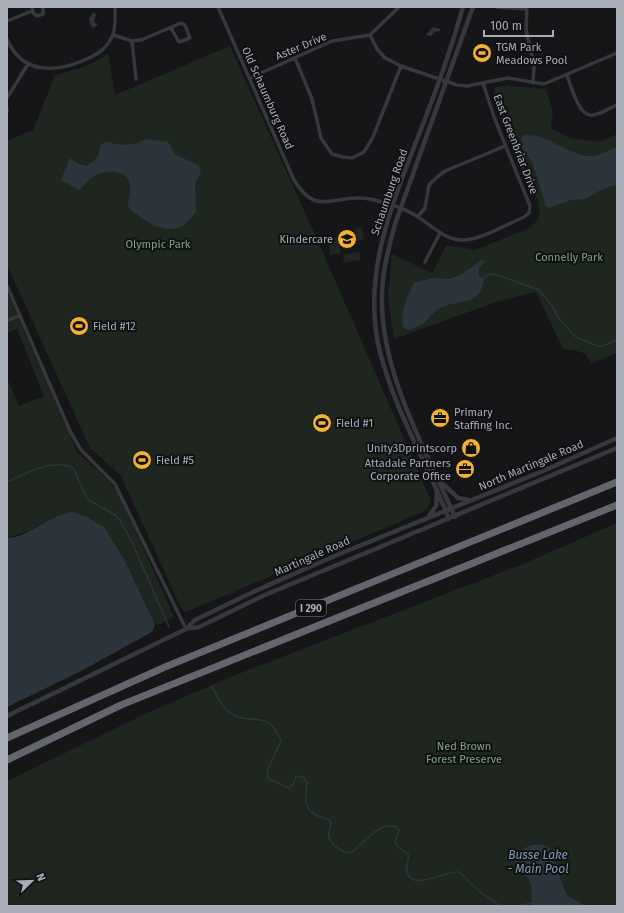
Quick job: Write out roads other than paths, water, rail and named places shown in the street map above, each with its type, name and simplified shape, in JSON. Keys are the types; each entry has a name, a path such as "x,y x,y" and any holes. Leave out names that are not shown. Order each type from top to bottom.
{"highway":[{"name":"I 290","path":"7,738 165,667 617,482"},
{"name":"I 290","path":"7,760 121,705 617,505"}],"street":[{"path":"7,21 32,9 36,16 40,16 44,12 43,7"},
{"path":"7,39 18,54 28,64 54,69 64,68 99,53 106,46 113,35 115,7"},
{"name":"Old Schaumburg Road","path":"218,7 294,180 303,195 314,200 326,202 363,198 392,205"},
{"path":"399,7 370,35 377,49 385,58 401,66 446,82 467,86 508,78 544,84 617,54"},
{"name":"Schaumburg Road","path":"449,519 392,394 379,351 375,329 374,302 377,265 382,240 392,205 464,7"},
{"name":"Schaumburg Road","path":"455,517 406,407 389,358 385,340 382,297 383,276 389,245 473,7"},
{"path":"496,7 527,8 526,30 534,65 532,83"},
{"path":"113,35 132,41 141,40 181,23 184,24 190,38 179,42 171,28"},
{"name":"Aster Drive","path":"250,78 332,42 370,35"},
{"path":"132,41 136,79"},
{"path":"295,58 312,99 322,138 332,154 352,158 364,152 373,137 401,66"},
{"path":"7,98 28,64"},
{"path":"566,75 582,111 587,115 593,115 617,105"},
{"name":"East Greenbriar Drive","path":"440,233 452,238 464,240 524,217 529,213 530,206 505,146 483,83"},
{"path":"418,216 425,208 429,185 436,178 445,171 505,146"},
{"path":"392,205 418,216 440,233 425,262"},
{"path":"7,286 70,431 81,450 115,484 186,629"},
{"path":"7,321 20,316"},
{"name":"North Martingale Road","path":"451,509 617,438"},
{"name":"North Martingale Road","path":"455,517 617,448"},
{"path":"438,480 458,498 471,500"},
{"path":"428,518 436,506 437,490"},
{"name":"Martingale Road","path":"186,629 195,620 236,600 338,555 451,509"},
{"name":"Martingale Road","path":"7,716 186,629 199,627 264,595 455,517"}],"water":[{"path":"93,13 96,14 94,22 98,24 94,28 91,26 89,19"},
{"path":"433,27 440,29 440,31 435,32 431,36 426,35"},
{"name":"TGM Park Meadows Pool","path":"480,48 489,50 489,53 482,54 479,57 475,54"},
{"path":"525,135 542,138 582,155 593,156 617,147 617,184 601,190 585,199 571,200 549,208 546,206 532,162 521,146 521,138"},
{"path":"145,139 168,142 175,154 199,166 201,172 195,183 196,212 185,224 177,228 162,228 154,225 140,217 128,207 130,185 128,179 120,173 109,172 97,175 91,178 79,190 61,180 70,158 78,164 87,166 96,158 100,146 105,142 136,144"},
{"path":"481,260 485,261 479,268 479,276 484,278 482,288 474,298 440,308 417,327 408,330 403,327 402,316 405,304 414,283 432,278 451,279 465,272"},
{"path":"73,512 87,517 104,527 124,559 155,624 152,632 81,671 7,707 7,538 24,534 56,517"},
{"name":"Busse Lake - Main Pool","path":"532,845 544,845 551,849 563,887 568,896 586,906 532,906 530,882 514,860 520,850"}],"waterway":[{"path":"484,278 488,274 498,275 539,290 550,303 560,320 576,337 600,347 617,340"},
{"path":"7,482 31,471 48,466 65,465 73,468 87,499 115,515 121,522 132,542 169,627"},
{"path":"212,686 218,698 232,714 246,719 265,721 276,731 281,741 267,771 269,779 289,788 293,785 296,776 303,777 307,783 307,805 316,815 328,819 331,822 329,835 335,846 342,851 350,853 377,830 383,827 397,827 399,831 395,842 398,847 408,854 407,872 410,878 422,880 453,872 459,872 479,891 500,906"},
{"path":"517,906 532,903"}],"place":[{"name":"TGM Park Meadows Pool","path":"482,53"},
{"name":"Kindercare","path":"347,239"},
{"name":"Field #12","path":"79,326"},
{"name":"Primary Staffing Inc.","path":"440,418"},
{"name":"Field #1","path":"322,423"},
{"name":"Unity3Dprintscorp","path":"471,448"},
{"name":"Field #5","path":"142,460"},
{"name":"Attadale Partners Corporate Office","path":"465,469"}],"park label":[{"name":"Olympic Park","path":"158,244"},
{"name":"Connelly Park","path":"569,257"},
{"name":"Ned Brown Forest Preserve","path":"464,752"}]}
